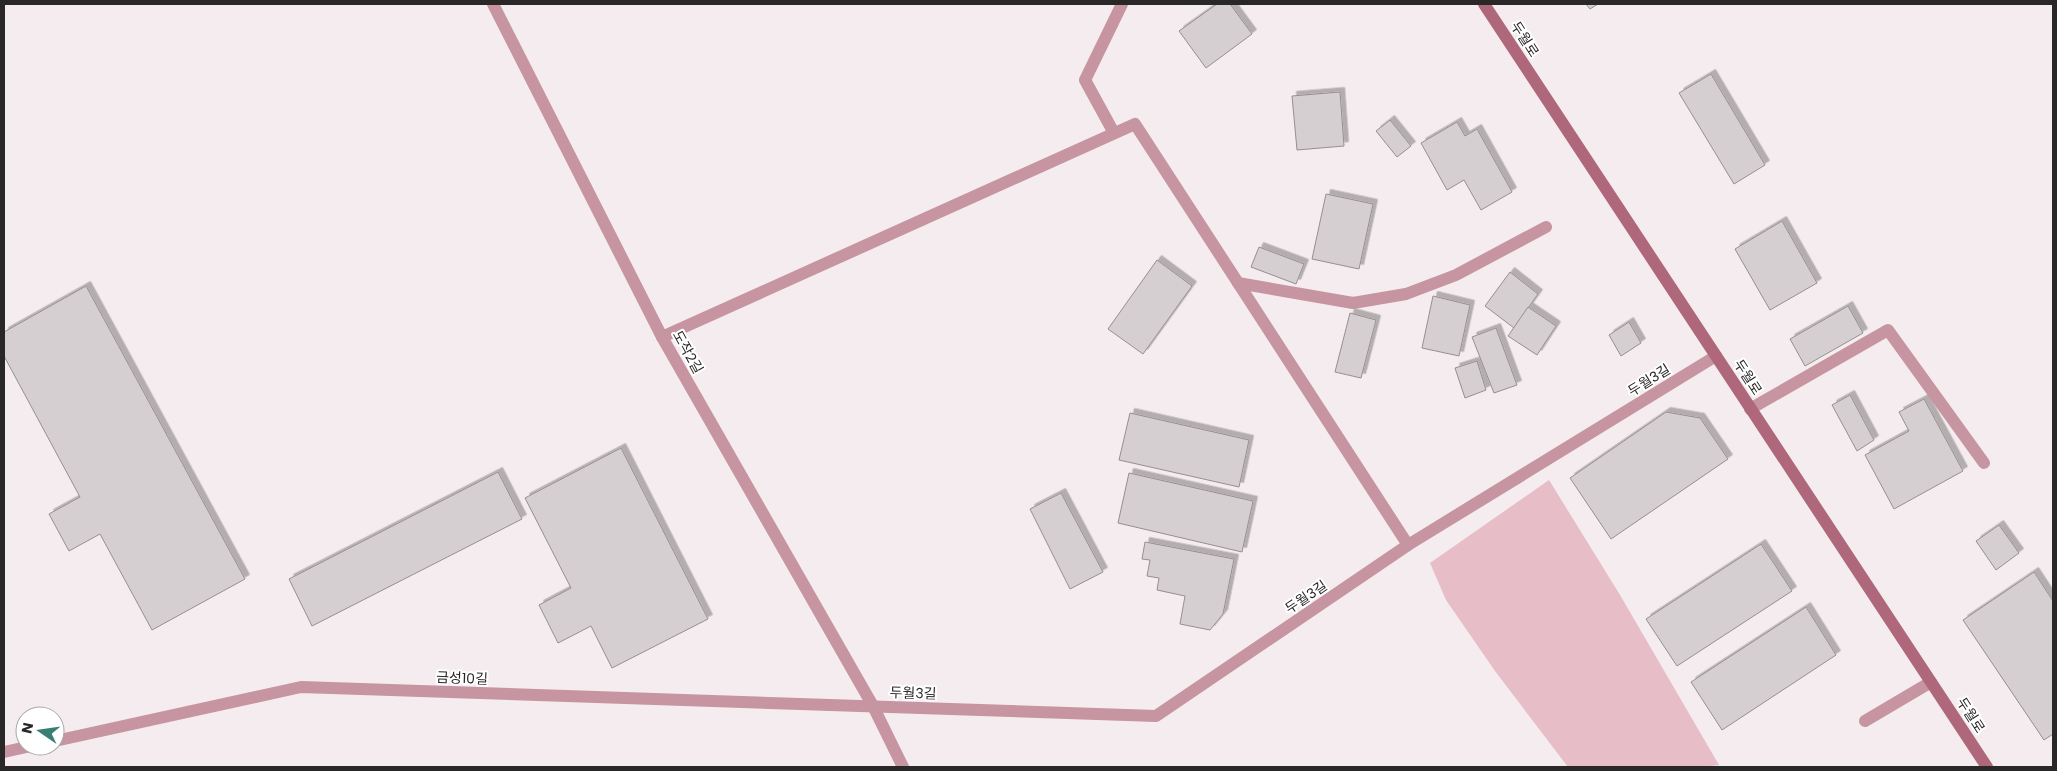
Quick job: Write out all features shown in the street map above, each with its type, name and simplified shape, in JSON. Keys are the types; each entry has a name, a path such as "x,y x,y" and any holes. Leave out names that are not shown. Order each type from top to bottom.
{"main road":[{"name":"두월로","path":"1484,4 1987,767"}],"street":[{"name":"도작2길","path":"493,4 662,337 873,706 902,767"},
{"path":"1114,133 1085,80 1122,4"},
{"path":"662,337 1135,124 1408,546"},
{"path":"1238,283 1353,303 1406,294 1456,275 1546,227"},
{"path":"1750,409 1888,330 1984,463"},
{"name":"두월3길","path":"873,706 1156,716 1408,546 1716,356"},
{"path":"1865,720 1931,682"},
{"name":"금성10길","path":"65,739 301,687 873,706"}],"shaded area":[{"path":"1549,480 1620,595 1719,765 1703,767 1568,767 1495,671 1446,600 1430,563"}],"building":[{"path":"1217,4 1230,4 1252,34 1206,68 1179,31"},
{"path":"1586,4 1598,4 1590,9"},
{"path":"1711,74 1765,165 1734,184 1679,93"},
{"path":"1340,92 1344,146 1297,150 1292,96"},
{"path":"1390,120 1411,146 1397,157 1376,131"},
{"path":"1457,122 1465,136 1477,129 1512,192 1481,210 1464,180 1447,190 1421,143"},
{"path":"1326,194 1373,204 1359,269 1312,259"},
{"path":"1782,221 1817,283 1770,310 1735,249"},
{"path":"1259,247 1304,264 1296,284 1251,267"},
{"path":"1157,260 1192,286 1143,354 1108,329"},
{"path":"1510,272 1538,294 1514,328 1485,306"},
{"path":"86,286 245,579 152,630 100,534 69,551 49,514 80,497 4,356 4,332"},
{"path":"1433,296 1470,305 1459,356 1422,348"},
{"path":"1848,306 1863,333 1805,366 1790,339"},
{"path":"1528,307 1556,326 1537,355 1508,336"},
{"path":"1350,313 1376,320 1361,378 1335,372"},
{"path":"1629,322 1641,343 1621,356 1609,335"},
{"path":"1496,328 1517,385 1494,393 1472,337"},
{"path":"1477,361 1486,390 1465,398 1455,368"},
{"path":"1850,395 1874,440 1857,451 1832,405"},
{"path":"1924,399 1963,471 1894,509 1865,455 1909,431 1899,412"},
{"path":"1666,412 1700,418 1728,459 1611,539 1570,478"},
{"path":"1130,413 1249,440 1239,487 1119,460"},
{"path":"621,448 708,619 612,668 591,626 558,643 539,605 571,588 525,498"},
{"path":"498,472 522,519 312,626 289,579"},
{"path":"1129,473 1253,501 1242,552 1118,523"},
{"path":"1061,493 1103,572 1070,589 1030,509"},
{"path":"1999,525 2019,553 1996,570 1976,541"},
{"path":"1145,542 1234,559 1223,614 1210,630 1180,624 1185,596 1157,590 1159,578 1147,576 1150,560 1142,559"},
{"path":"1761,544 1792,591 1677,666 1646,619"},
{"path":"2034,572 2053,601 2053,734 2044,740 1963,620"},
{"path":"1806,607 1836,655 1722,730 1691,682"}]}
